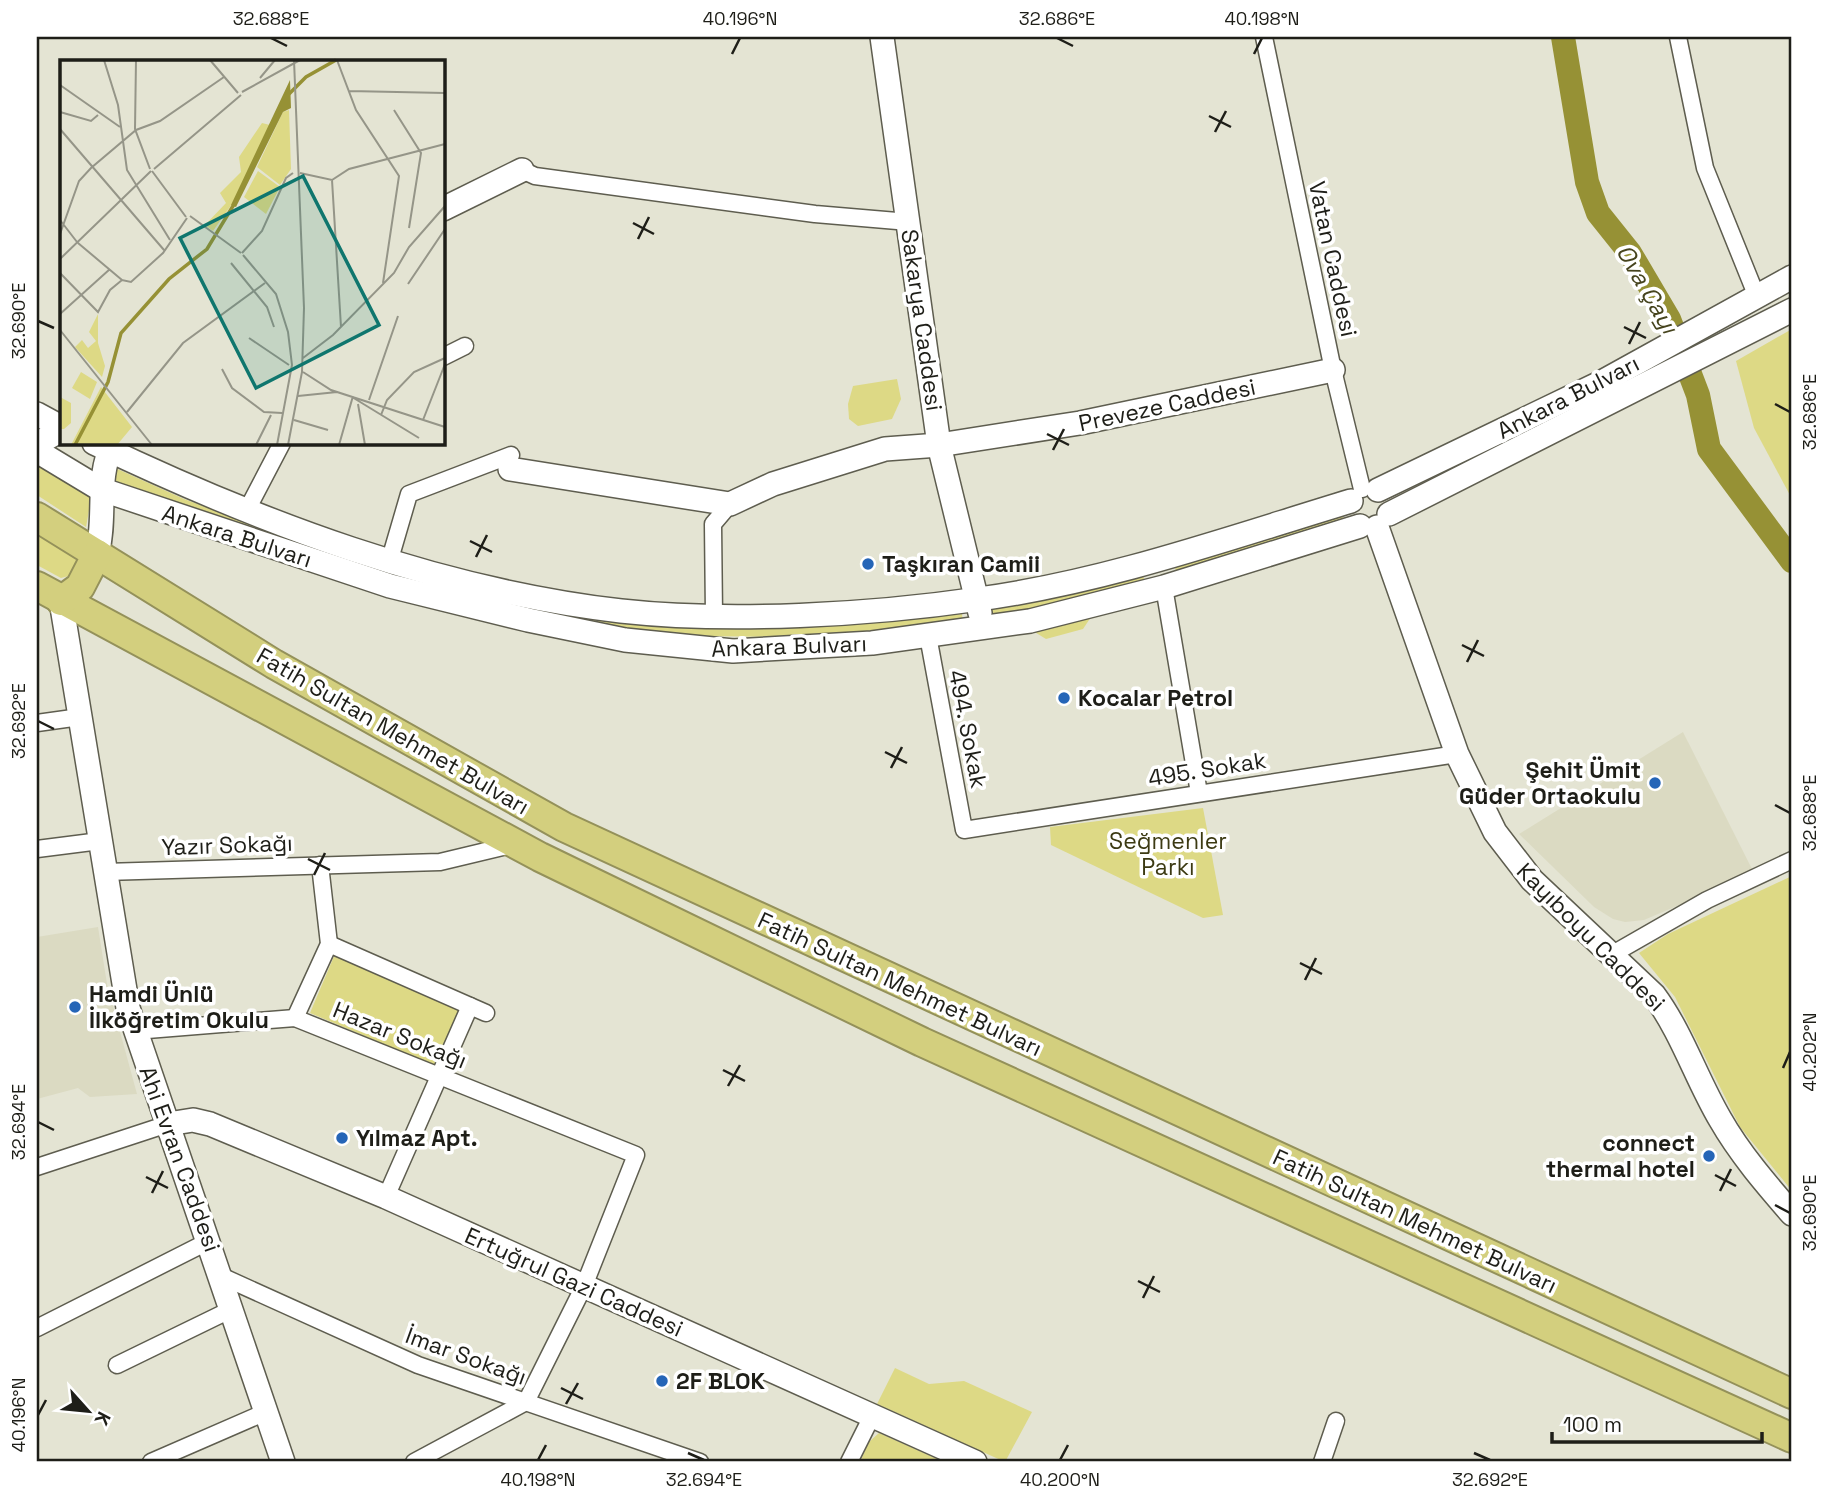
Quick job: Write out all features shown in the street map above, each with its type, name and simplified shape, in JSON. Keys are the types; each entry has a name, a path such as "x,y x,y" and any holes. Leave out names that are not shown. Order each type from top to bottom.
{"highway":[{"name":"Fatih Sultan Mehmet Bulvarı","path":"37,517 274,664 564,827 1792,1394"},
{"path":"61,601 80,587 97,554"},
{"name":"Fatih Sultan Mehmet Bulvarı","path":"37,586 516,844 922,1042 1792,1438"}],"main road":[{"name":"Sakarya Caddesi","path":"882,37 939,445 978,599 983,630"},
{"path":"444,209 522,170"},
{"name":"Ankara Bulvarı","path":"97,554 102,534 100,489 106,445 147,467 247,510 390,559 461,579 597,608 714,616 854,610 978,599 1042,587 1160,557 1364,493 1602,382 1792,277"},
{"name":"Ankara Bulvarı","path":"37,451 100,489 390,586 528,620 625,640 685,648 765,651 983,630 1164,587 1375,522 1792,310"},
{"name":"Preveze Caddesi","path":"730,504 773,484 894,448 939,445 1080,424 1334,370"},
{"path":"37,414 60,427"},
{"path":"37,444 60,429"},
{"path":"137,444 147,467"},
{"path":"510,462 730,504"},
{"path":"1364,493 1387,498 1375,522 1352,518 1364,493"},
{"name":"Kayıboyu Caddesi","path":"1375,522 1457,754 1480,807 1510,854 1532,880 1654,995 1668,1015 1719,1119 1738,1148 1792,1214"},
{"path":"1160,557 1164,587"},
{"name":"Ahi Evran Caddesi","path":"61,601 123,983 135,1031 283,1462"},
{"name":"Ertuğrul Gazi Caddesi","path":"168,1124 193,1120 210,1124 386,1197 975,1462"}],"street":[{"name":"Vatan Caddesi","path":"1264,37 1334,370 1364,493"},
{"path":"1678,37 1706,168 1757,297"},
{"path":"522,170 535,176 802,212 909,222"},
{"path":"444,356 465,346"},
{"path":"247,510 281,444"},
{"path":"390,559 409,494 510,462"},
{"path":"714,616 713,524 730,504"},
{"path":"1164,587 1199,793"},
{"name":"494. Sokak","path":"928,636 964,830"},
{"path":"37,723 80,717"},
{"name":"495. Sokak","path":"964,830 1457,754"},
{"path":"37,849 100,841"},
{"name":"Yazır Sokağı","path":"105,872 440,862 516,844"},
{"path":"1611,955 1707,900 1792,860"},
{"path":"295,1018 329,944 320,865"},
{"path":"329,944 486,1013"},
{"path":"386,1197 470,1006"},
{"name":"Hazar Sokağı","path":"135,1031 295,1018 636,1155 584,1286"},
{"path":"37,1167 168,1124"},
{"path":"37,1328 209,1241"},
{"name":"İmar Sokağı","path":"221,1276 418,1364 676,1459 700,1462"},
{"path":"414,1462 436,1457 526,1402 584,1286"},
{"path":"117,1365 232,1310"},
{"path":"151,1462 266,1412"},
{"path":"849,1462 872,1416"},
{"path":"1322,1462 1336,1421"}],"shaded area":[{"name":"Şehit Ümit Güder Ortaokulu","path":"1683,732 1754,873 1644,920 1625,922 1613,919 1594,907 1519,834"},
{"name":"Hamdi Ünlü İlköğretim Okulu","path":"98,927 107,984 137,1094 90,1097 78,1088 37,1099 37,937"}],"green space":[{"path":"1792,329 1792,499 1754,428 1736,361"},
{"path":"897,379 901,399 892,419 858,426 849,419 848,404 853,386"},
{"path":"37,462 92,494 86,527 37,495"},
{"path":"113,467 184,499 313,546 671,626 795,628 962,614 963,623 793,637 702,636 612,627 405,579 309,551 109,479"},
{"path":"1342,513 1344,520 1176,573 1175,566"},
{"path":"37,530 75,557 77,563 72,575 61,578 37,565"},
{"path":"1143,575 1145,583 991,617 989,609"},
{"path":"1091,617 1083,629 1046,639 1033,631"},
{"name":"Seğmenler Parkı","path":"1203,808 1223,915 1203,918 1051,845 1050,827"},
{"path":"1792,876 1792,1191 1740,1127 1675,997 1639,953 1668,934"},
{"path":"335,954 460,1011 436,1066 310,1013"},
{"path":"895,1368 929,1384 964,1381 1032,1412 1005,1462 877,1404"},
{"path":"879,1433 944,1462 860,1462 869,1442"}],"waterway":[{"name":"Ova Çayı","path":"1563,37 1587,182 1598,213 1630,253 1669,319 1698,395 1709,449 1792,561"}],"place":[{"name":"Taşkıran Camii","path":"868,564"},
{"name":"Kocalar Petrol","path":"1064,698"},
{"name":"Şehit Ümit Güder Ortaokulu","path":"1655,783"},
{"name":"Hamdi Ünlü İlköğretim Okulu","path":"75,1007"},
{"name":"Yılmaz Apt.","path":"342,1138"},
{"name":"connect thermal hotel","path":"1709,1156"},
{"name":"2F BLOK","path":"662,1381"}]}
